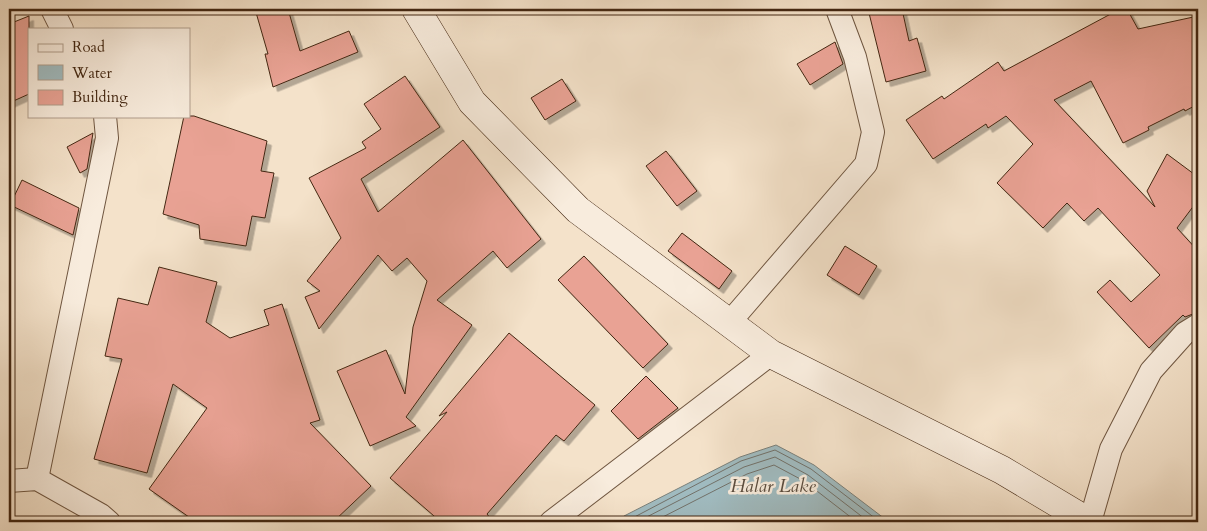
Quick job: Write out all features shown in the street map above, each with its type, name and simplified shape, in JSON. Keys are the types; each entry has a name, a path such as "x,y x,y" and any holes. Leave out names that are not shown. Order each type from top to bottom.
{"street":[{"path":"52,9 62,28"},
{"path":"416,9 472,102 578,210 771,354 1002,470 1090,522 1112,450 1151,371 1185,333 1198,325"},
{"path":"729,323 866,164 873,132 855,57 836,9"},
{"path":"37,479 108,138 105,118"},
{"path":"551,522 771,354"},
{"path":"9,481 37,479 101,515 109,522"}],"water":[{"name":"Halar Lake","path":"776,445 814,465 889,522 617,522 624,516 740,457"}],"building":[{"path":"255,9 288,9 300,51 349,31 358,52 273,87 265,54 268,54"},
{"path":"868,9 902,9 909,41 917,38 926,71 886,82"},
{"path":"1120,9 1127,9 1138,29 1198,16 1198,104 1148,127 1149,130 1123,143 1091,81 1054,100 1155,207 1147,191 1167,154 1198,177 1198,200 1177,228 1198,251 1198,312 1185,317 1183,315 1149,348 1097,292 1110,280 1131,302 1160,275 1098,208 1084,221 1067,203 1043,228 997,183 1033,144 1006,116 988,128 986,124 933,159 906,120 942,96 944,99 998,62 1004,71"},
{"path":"29,16 28,94 9,103 9,24"},
{"path":"835,42 843,64 810,85 797,64"},
{"path":"405,76 440,127 361,179 378,212 463,140 541,239 507,268 493,251 437,300 472,325 406,417 416,426 370,446 337,371 386,350 405,394 413,327 427,281 407,258 392,271 378,255 319,329 305,297 320,291 307,281 341,238 309,178 366,148 362,142 381,129 364,104"},
{"path":"562,79 576,101 545,120 531,98"},
{"path":"194,116 267,141 261,171 274,173 265,218 252,216 246,246 200,239 199,225 163,214 184,118"},
{"path":"93,133 87,169 80,173 67,147"},
{"path":"666,151 697,191 677,206 646,166"},
{"path":"22,180 79,208 73,235 10,205"},
{"path":"682,233 732,271 719,289 668,251"},
{"path":"845,246 877,266 859,295 827,275"},
{"path":"584,256 668,344 643,368 558,280"},
{"path":"159,267 217,282 206,322 230,338 269,325 264,310 282,304 320,420 310,423 371,486 333,522 196,522 149,489 207,408 173,384 147,473 94,459 122,359 105,356 118,298 148,305"},
{"path":"509,333 595,405 564,441 556,435 487,514 493,522 441,522 390,478 447,412 439,416"},
{"path":"646,376 678,408 638,439 611,411"}]}
